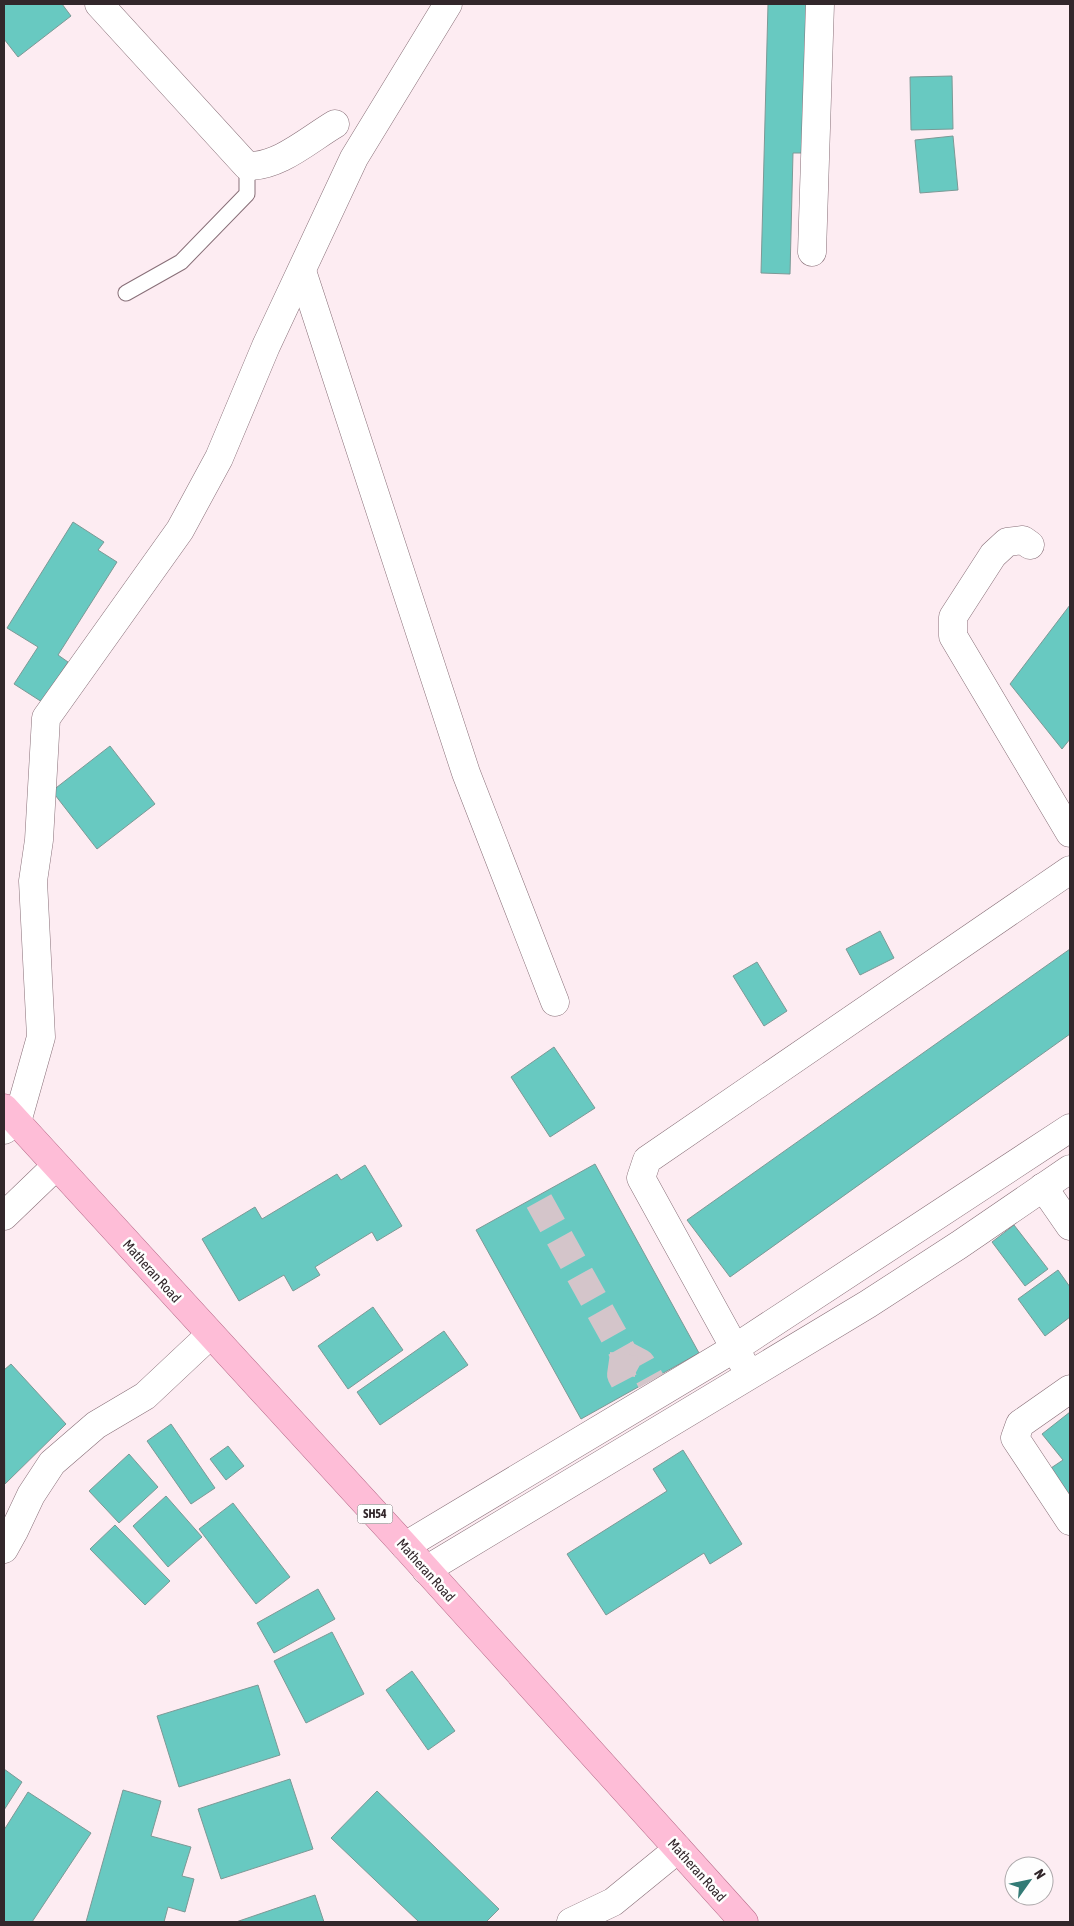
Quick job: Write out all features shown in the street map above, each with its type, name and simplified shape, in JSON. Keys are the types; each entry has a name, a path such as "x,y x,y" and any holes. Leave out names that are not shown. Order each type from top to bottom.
{"main road":[{"name":"Matheran Road","path":"8,1120 56,1166 426,1570 744,1922"}],"street":[{"path":"99,4 247,166 260,166 277,160 335,124"},
{"path":"8,1120 41,1036 33,881 39,840 46,718 180,530 219,458 266,346 354,158 448,4"},
{"path":"812,252 820,4"},
{"path":"302,271 466,773 555,1002"},
{"path":"1030,545 1023,540 1007,542 993,555 953,617 953,636 1070,833"},
{"path":"749,1375 641,1178 648,1160 1070,870"},
{"path":"404,1546 644,1393 735,1348 1070,1128"},
{"path":"4,1216 56,1166"},
{"path":"426,1570 868,1304 1070,1168"},
{"path":"1043,1187 1069,1221"},
{"path":"4,1549 31,1495 52,1463 96,1425 145,1396 210,1335"},
{"path":"1070,1388 1020,1424 1014,1438 1070,1521"},
{"path":"571,1922 613,1902 678,1849"}],"lane":[{"path":"126,293 181,262 247,194 247,166"}],"building":[{"path":"4,4 62,4 71,16 18,57 4,39"},
{"path":"768,4 809,4 805,153 793,153 790,274 761,273"},
{"path":"952,76 953,129 911,130 910,77"},
{"path":"953,136 958,190 920,193 915,140"},
{"path":"73,522 104,542 98,550 117,562 58,655 68,662 42,702 14,684 38,647 7,628"},
{"path":"1070,605 1070,739 1062,749 1010,684"},
{"path":"110,746 155,804 97,849 52,791"},
{"path":"880,931 894,958 860,975 846,949"},
{"path":"1070,949 1070,1034 730,1277 687,1220"},
{"path":"757,962 787,1011 764,1026 733,976"},
{"path":"554,1047 595,1108 550,1137 511,1077"},
{"path":"595,1164 699,1353 581,1419 476,1230"},
{"path":"365,1165 402,1226 377,1241 372,1232 315,1267 320,1275 293,1291 284,1275 239,1301 202,1239 255,1207 262,1219 337,1174 341,1180"},
{"path":"1014,1225 1048,1269 1025,1286 992,1242"},
{"path":"1058,1270 1070,1287 1070,1317 1045,1336 1018,1299"},
{"path":"373,1307 403,1350 348,1389 318,1346"},
{"path":"444,1331 468,1365 380,1425 357,1392"},
{"path":"11,1364 66,1424 5,1484 4,1370"},
{"path":"1070,1412 1070,1497 1051,1468 1063,1460 1042,1434"},
{"path":"171,1424 215,1488 191,1504 147,1441"},
{"path":"228,1446 244,1466 226,1480 210,1459"},
{"path":"683,1450 742,1544 710,1564 704,1553 606,1615 567,1554 667,1491 653,1469"},
{"path":"129,1454 158,1487 119,1523 89,1491"},
{"path":"166,1496 202,1537 168,1567 133,1526"},
{"path":"233,1503 290,1577 256,1604 199,1529"},
{"path":"115,1525 170,1581 145,1605 90,1549"},
{"path":"318,1589 335,1619 274,1653 257,1623"},
{"path":"332,1632 364,1694 306,1723 274,1661"},
{"path":"412,1671 455,1731 428,1750 386,1690"},
{"path":"258,1685 280,1755 179,1787 157,1716"},
{"path":"4,1769 22,1782 4,1810"},
{"path":"290,1779 313,1849 221,1879 198,1809"},
{"path":"123,1790 161,1801 151,1836 191,1847 182,1876 194,1879 185,1912 168,1907 164,1922 86,1922"},
{"path":"377,1791 499,1909 486,1922 419,1922 331,1838"},
{"path":"28,1792 91,1833 32,1922 4,1922 4,1830"},
{"path":"315,1895 324,1922 236,1922"}],"tunnel":[{"path":"539,1201 624,1354 641,1363 651,1381"},
{"path":"624,1354 621,1375 630,1392"}]}
